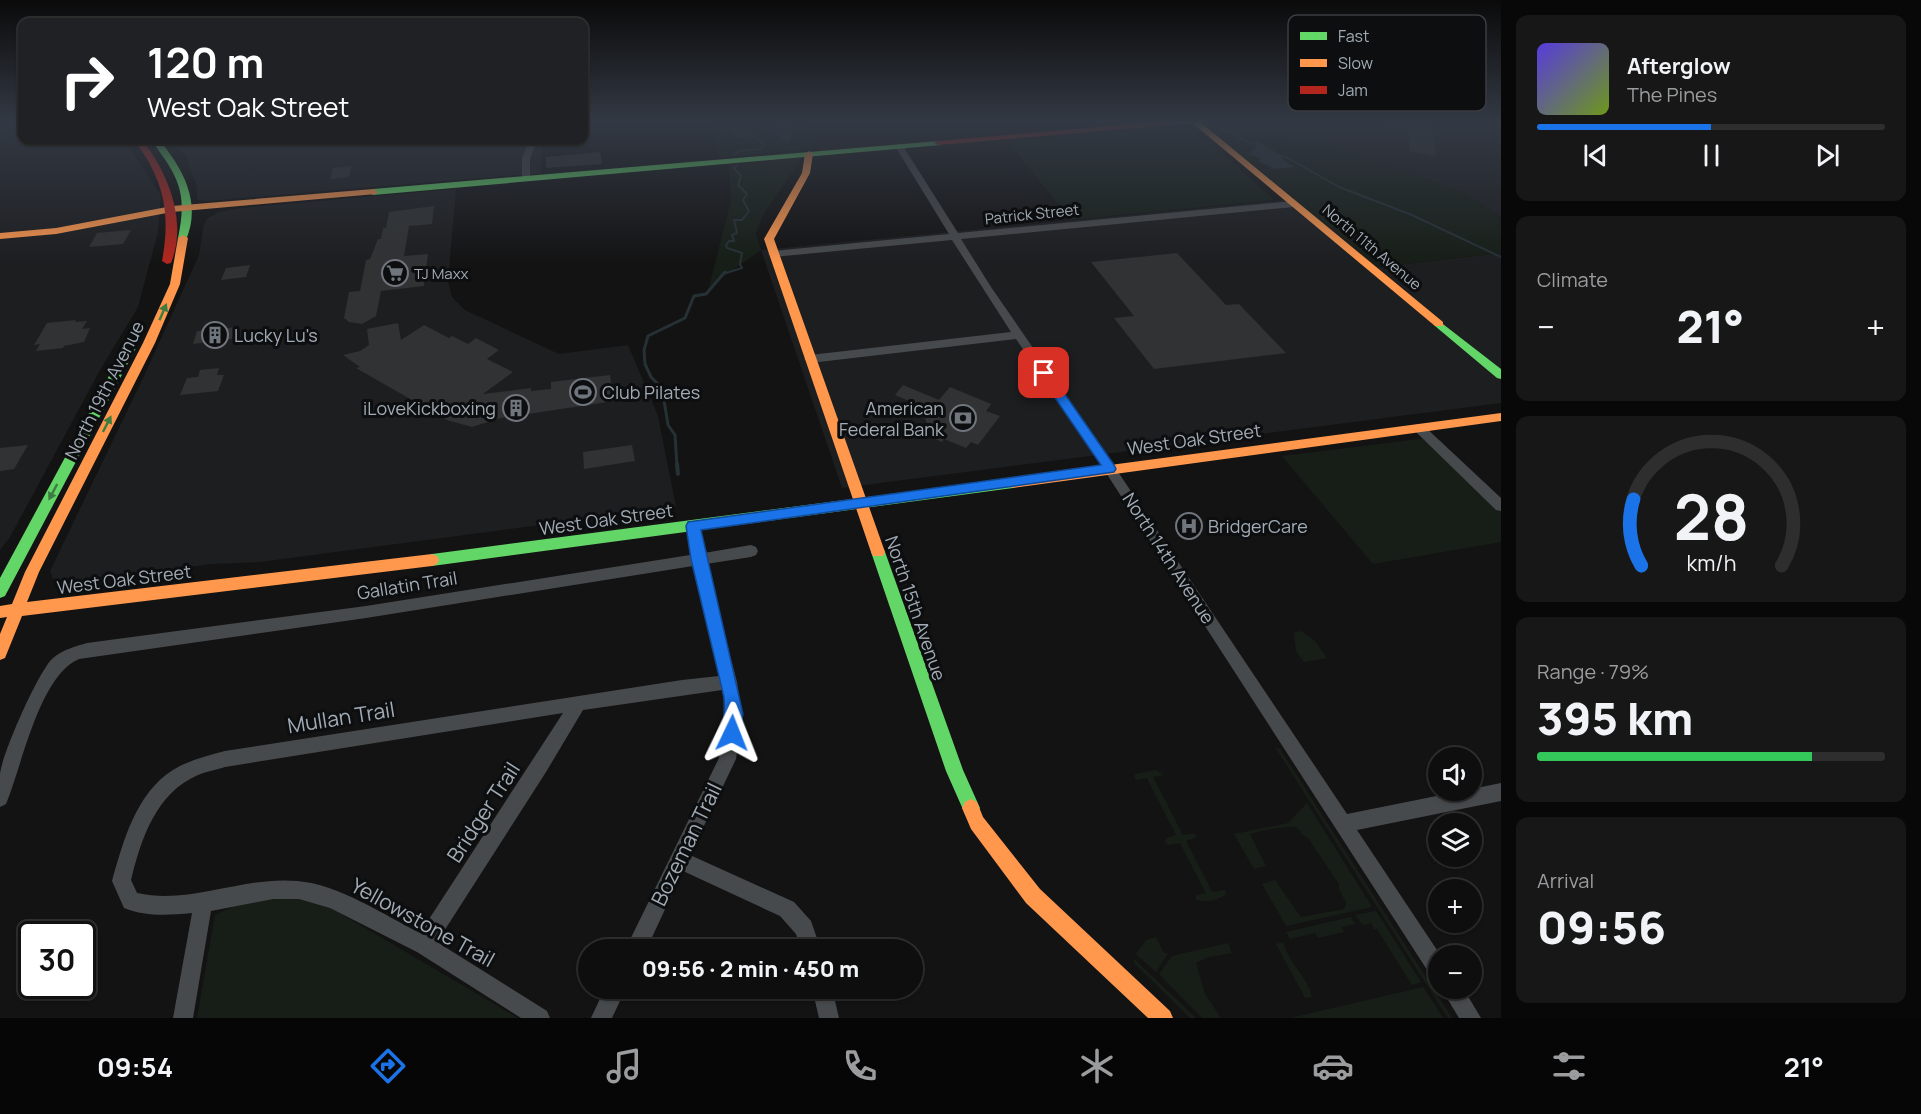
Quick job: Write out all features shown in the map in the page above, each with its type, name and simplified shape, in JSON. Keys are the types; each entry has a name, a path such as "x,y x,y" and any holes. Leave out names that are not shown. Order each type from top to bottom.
{"street":[{"name":"North 19th Avenue","path":"0,592 134,341 161,279 168,257 172,209 168,188 159,169"},
{"name":"North 19th Avenue","path":"0,653 32,572 157,326 175,284 188,208 183,185 175,169"},
{"path":"526,169 526,178"},
{"path":"0,236 56,231 172,209 638,169"},
{"name":"North 15th Avenue","path":"808,169 773,227 769,239 955,771 977,823 1033,896 1163,1018"},
{"name":"North 14th Avenue","path":"913,169 1018,335 1110,469 1428,954"},
{"name":"North 11th Avenue","path":"1251,169 1501,375"},
{"name":"Patrick Street","path":"773,254 1294,204"},
{"path":"810,359 1018,335"},
{"name":"West Oak Street","path":"0,612 456,557 1501,417"},
{"path":"1419,428 1501,506"},
{"name":"Bozeman Trail","path":"640,939 727,759 734,714 729,682 698,559 693,526"},
{"name":"Gallatin Trail","path":"0,798 44,685 56,666 68,656 87,650 366,612 752,551"},
{"name":"Mullan Trail","path":"203,903 154,906 131,901 121,881 129,851 147,811 173,781 192,768 259,753 729,682"},
{"name":"Bridger Trail","path":"424,945 578,703"},
{"path":"1344,824 1501,792"},
{"path":"680,860 787,909 804,928 808,939"},
{"name":"Yellowstone Trail","path":"203,903 273,890 299,890 333,899 424,945 540,1018"},
{"path":"183,1018 203,903"},
{"path":"601,1018 610,999"},
{"path":"825,999 829,1018"},
{"path":"1458,999 1471,1018"}],"shaded area":[{"path":"0,169 143,169 161,196 158,232 138,307 100,370 10,537 0,550"},
{"path":"190,169 541,169 541,173 206,201 197,200 197,187"},
{"path":"729,169 795,169 763,215 756,234 761,250 709,287 731,200"},
{"path":"1029,169 1239,169 1275,200 1071,220"},
{"path":"1258,169 1398,169 1464,193 1501,218 1501,253 1378,267"},
{"path":"1398,169 1501,169 1501,218 1464,193"},
{"path":"456,189 448,281 452,297 465,310 559,354 628,345 658,416 676,507 260,562 211,564 55,585 50,571 143,378 199,255 204,224 208,218 219,212 241,208"},
{"path":"1295,199 1378,267 1501,253 1501,403 842,488 761,250"},
{"path":"1427,438 1501,508 1501,542 1373,564 1282,456"},
{"path":"1301,631 1314,640 1327,658 1304,662 1296,651 1294,632"},
{"path":"1275,747 1280,749 1428,980 1428,987"},
{"path":"1156,770 1164,775 1153,777 1183,835 1194,833 1197,837 1186,841 1212,892 1225,890 1226,894 1220,898 1212,901 1196,899 1196,895 1206,893 1180,843 1169,845 1165,842 1166,838 1176,835 1147,778 1136,780 1134,776"},
{"path":"1307,803 1372,907 1286,926 1262,884 1275,880 1301,917 1344,909 1346,902 1339,890 1339,884 1308,838 1297,828 1282,827 1250,834 1266,866 1254,869 1234,834 1288,823"},
{"path":"290,894 321,902 518,1018 197,1018 215,915 247,900"},
{"path":"1376,911 1421,982 1412,985 1377,929 1374,929 1371,923 1363,925 1355,915"},
{"path":"1351,917 1355,924 1342,927 1344,932 1318,938 1315,933 1290,939 1286,932"},
{"path":"1156,937 1164,953 1168,953 1156,972 1136,954 1146,940"},
{"path":"1283,942 1310,989 1312,997 1305,998 1276,944"},
{"path":"1228,943 1232,953 1209,957 1196,963 1205,994 1221,1018 1202,1018 1159,974 1172,956"},
{"path":"1133,958 1196,1018 1190,1018 1134,963"},
{"path":"1423,987 1428,999 1431,999 1443,1018 1290,1018"},
{"path":"1436,999 1440,999 1452,1018 1448,1018"}],"building":[{"path":"333,169 351,169 349,177 330,179"},
{"path":"434,206 432,224 409,226 404,256 428,254 424,286 381,291 376,316 362,324 349,322 344,318 349,292 360,291 366,260 370,259 378,239 381,239 389,212"},
{"path":"131,230 123,244 89,247 97,233"},
{"path":"1177,253 1226,305 1239,304 1286,353 1154,369 1114,318 1134,316 1091,262"},
{"path":"250,265 246,277 221,280 226,268"},
{"path":"76,320 75,322 87,321 82,329 90,328 84,342 63,348 36,351 40,344 34,345 47,323"},
{"path":"398,323 401,340 424,325 449,338 452,336 468,344 476,338 499,350 487,359 513,372 483,394 531,388 531,391 551,389 551,382 610,375 614,401 501,418 472,427 447,420 356,368 360,367 343,355 360,351 369,345 367,329"},
{"name":"Lucky Lu's","path":"236,327 232,339 193,344 197,331"},
{"path":"219,368 217,375 224,375 218,391 180,395 187,378 198,377 200,370"},
{"name":"American Federal Bank","path":"903,385 939,400 950,387 991,404 986,411 1000,416 978,445 971,442 966,448 944,439 942,442 926,435 930,430 925,419 932,411 895,395"},
{"path":"28,445 14,469 0,471 0,448"},
{"path":"632,445 635,461 584,469 583,452"}],"waterway":[{"path":"723,274 742,268 740,264 742,253 727,248 726,245 729,241 734,241 732,235 737,233 734,220 742,220 749,211 743,200 747,194 738,185 741,176 734,169"},
{"path":"1306,169 1339,187 1412,215 1501,257"},
{"path":"677,466 675,435 668,425 662,388 651,377 645,364 644,350 648,336 685,318 694,296 706,294 723,274"},
{"path":"677,464 678,474"}],"traffic: fast":[{"path":"175,169 182,181 187,200 188,212 183,238"},
{"path":"373,192 644,169"},
{"path":"1439,324 1501,375"},
{"path":"0,592 130,348"},
{"path":"432,560 1013,483"},
{"path":"878,552 955,771 971,808"}],"traffic: slow":[{"path":"807,169 769,239 878,552"},
{"path":"1251,169 1439,324"},
{"path":"0,236 56,231 172,209 373,192"},
{"path":"0,653 32,572 149,343 175,284 183,238"},
{"path":"1013,483 1501,417"},
{"path":"0,612 432,560"},
{"path":"971,808 977,823 1033,896 1163,1018"}],"traffic: jam":[{"path":"158,169 168,197 170,212 171,228 167,261"}],"place":[{"name":"TJ Maxx","path":"395,273"},
{"name":"Lucky Lu's","path":"215,335"},
{"name":"Club Pilates","path":"583,392"},
{"name":"iLoveKickboxing","path":"516,408"},
{"name":"American Federal Bank","path":"963,418"},
{"name":"BridgerCare","path":"1189,526"}],"route":[{"path":"732,733 734,714 732,697 698,559 693,526 1110,469 1044,373"}]}
